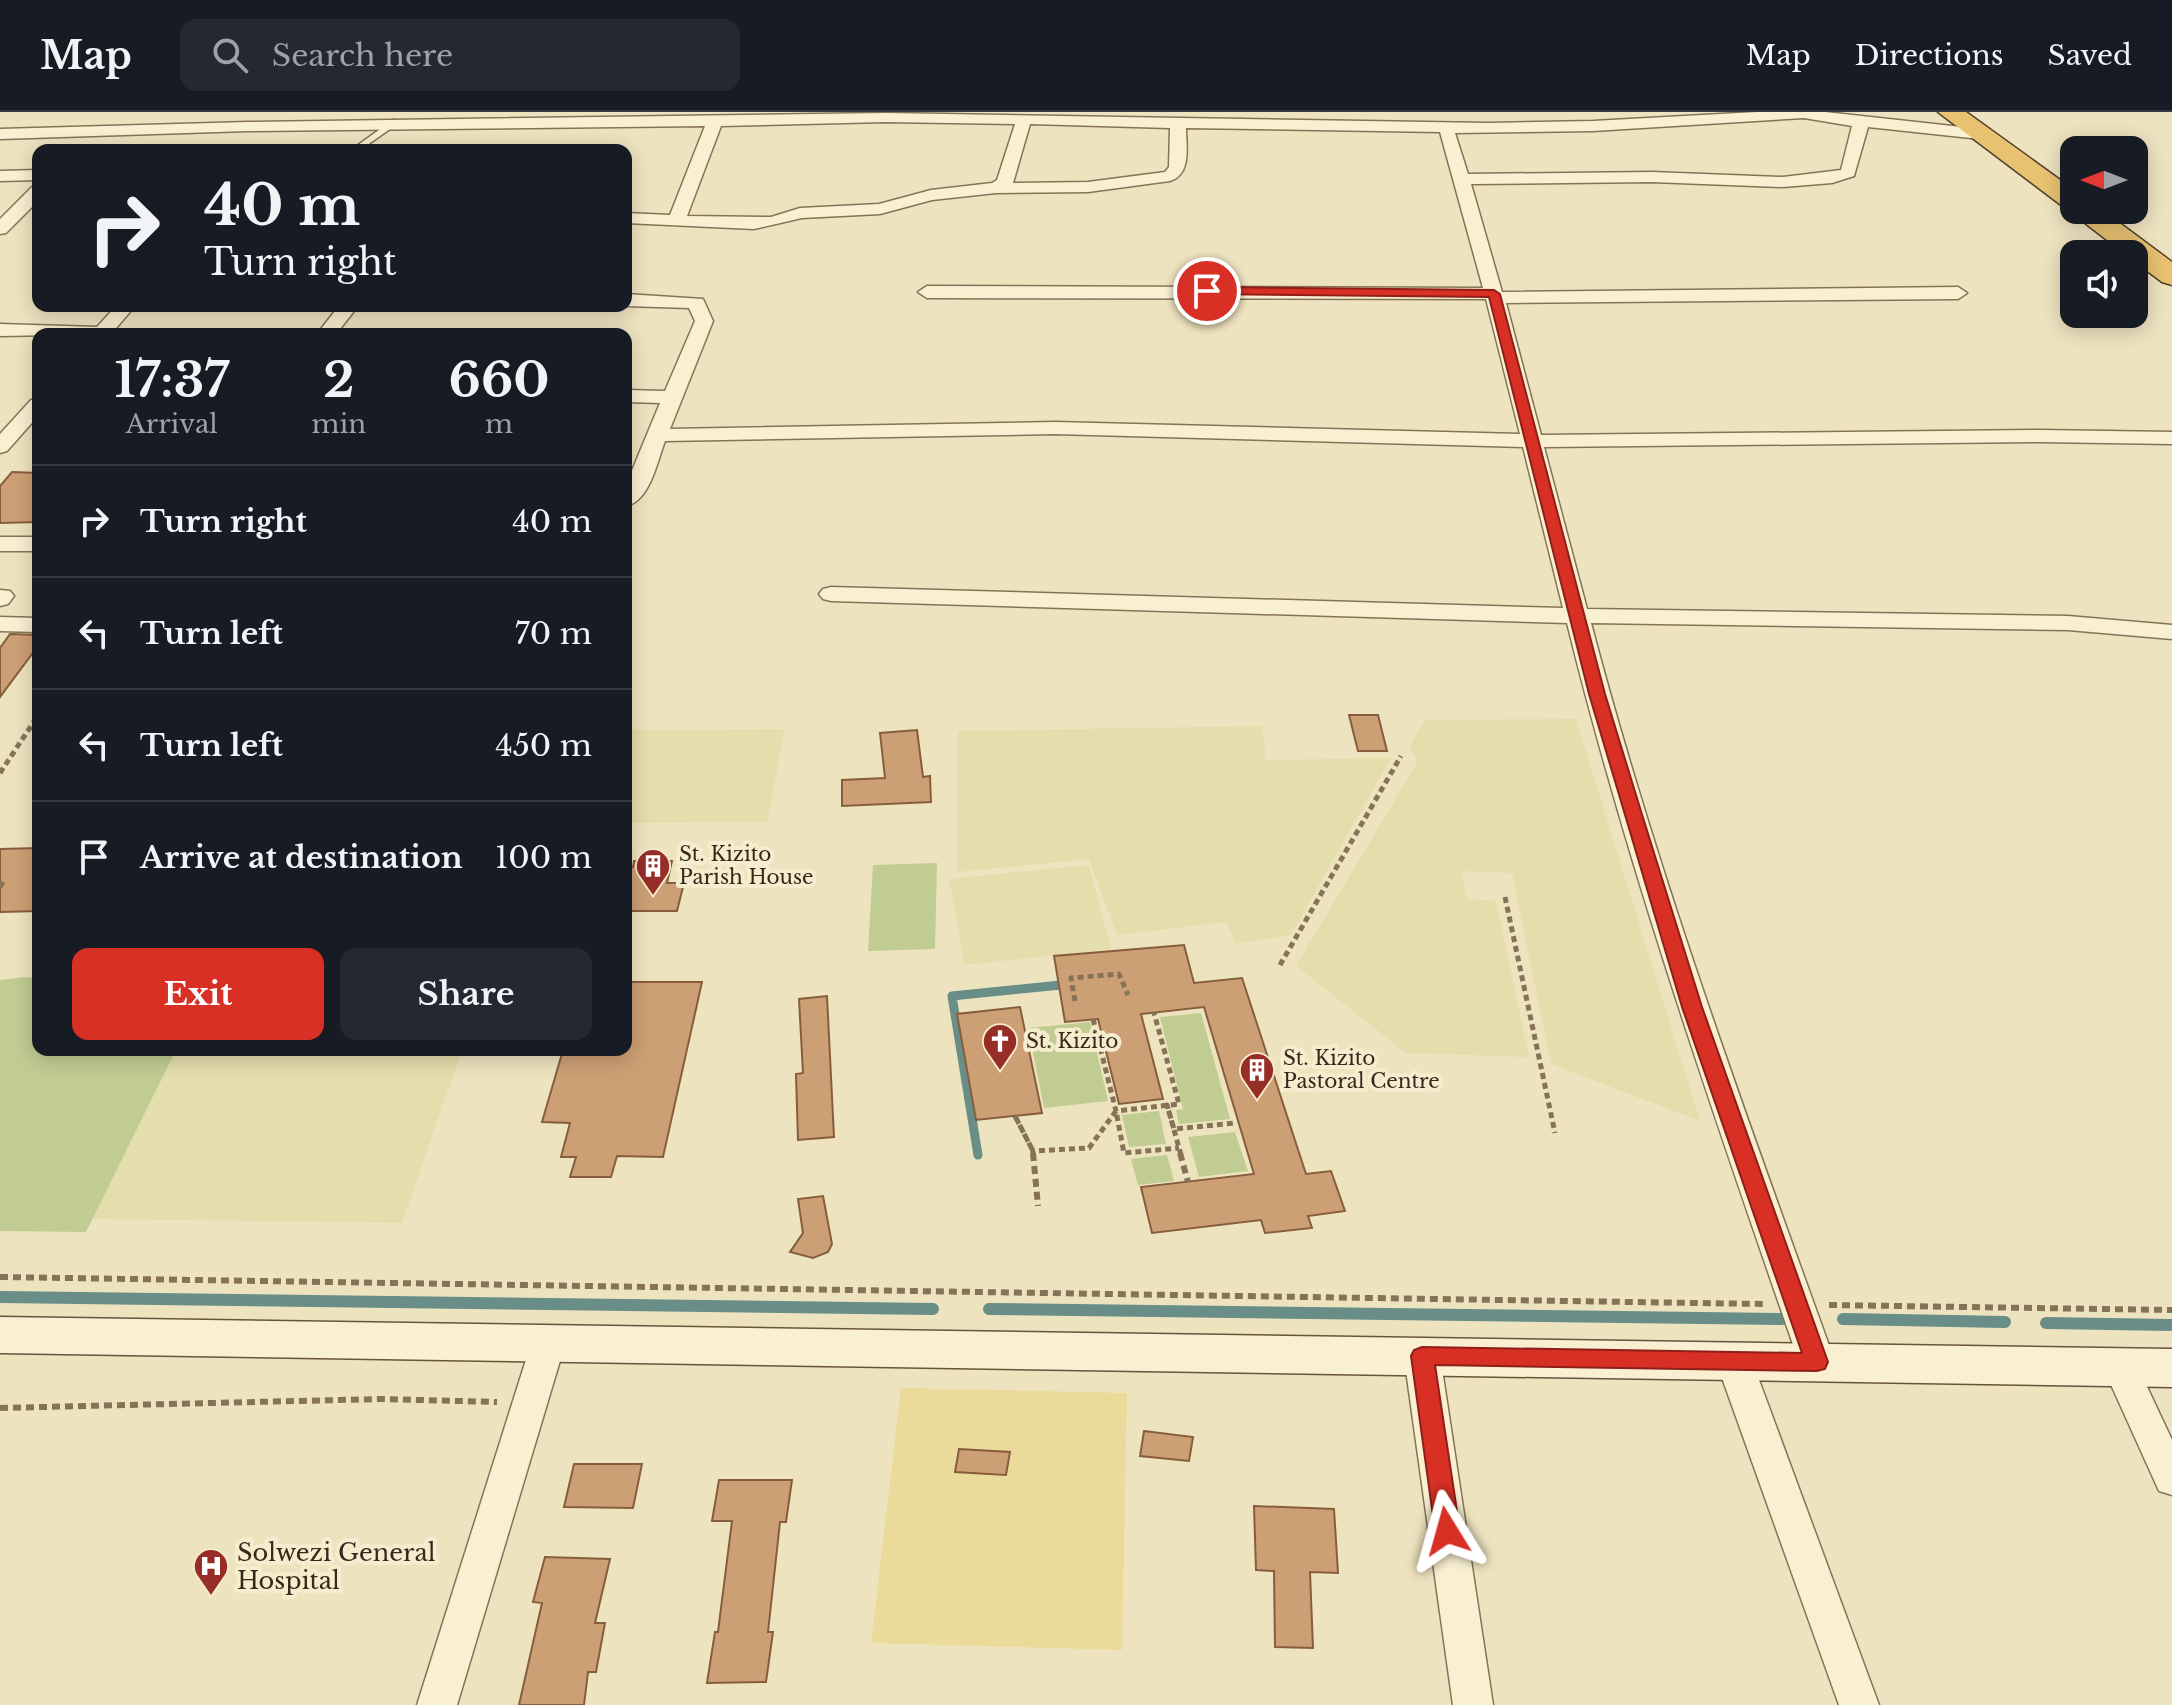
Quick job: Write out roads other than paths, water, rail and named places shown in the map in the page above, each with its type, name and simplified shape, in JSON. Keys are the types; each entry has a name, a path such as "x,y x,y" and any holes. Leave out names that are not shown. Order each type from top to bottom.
{"highway":[{"path":"1950,112 2060,192"},
{"path":"2103,224 2172,276"}],"main road":[{"path":"0,1335 2172,1368"}],"street":[{"path":"92,144 137,112"},
{"path":"1405,112 1414,127"},
{"path":"0,134 396,122 1105,117 1178,124 1414,127 1661,125 1801,113 1980,134"},
{"path":"996,188 1005,183 1024,119"},
{"path":"677,219 715,121"},
{"path":"1461,179 1648,177 1790,182 1839,179 1848,173 1861,122"},
{"path":"632,218 773,222 800,213 880,209 920,197 996,188 1088,187 1170,176 1177,168 1178,124"},
{"path":"1446,127 1533,441 1601,709 1692,1007 1817,1362"},
{"path":"0,176 32,175"},
{"path":"0,229 32,197"},
{"path":"927,292 1494,296 1958,293"},
{"path":"632,300 696,303 703,312 704,321 632,495"},
{"path":"106,328 121,312"},
{"path":"331,328 344,312"},
{"path":"0,330 32,331"},
{"path":"632,396 673,397"},
{"path":"0,447 32,411"},
{"path":"657,435 1138,429 1533,441 2040,436 2172,438"},
{"path":"0,544 32,544"},
{"path":"831,594 1577,616 2039,622 2172,632"},
{"path":"0,624 32,625"},
{"path":"437,1705 548,1344"},
{"path":"1422,1356 1473,1705"},
{"path":"1734,1361 1859,1705"},
{"path":"2121,1367 2172,1480"}],"lane":[{"path":"364,144 396,122"}],"waterway":[{"path":"978,1155 952,996 1071,984"},
{"path":"0,1297 933,1309"},
{"path":"989,1309 1782,1319"},
{"path":"1843,1319 2005,1322"},
{"path":"2046,1323 2172,1325"}],"place":[{"name":"St. Kizito Parish House","path":"653,897"},
{"name":"St. Kizito","path":"1000,1072"},
{"name":"St. Kizito Pastoral Centre","path":"1257,1101"},
{"name":"Solwezi General Hospital","path":"211,1597"}]}
